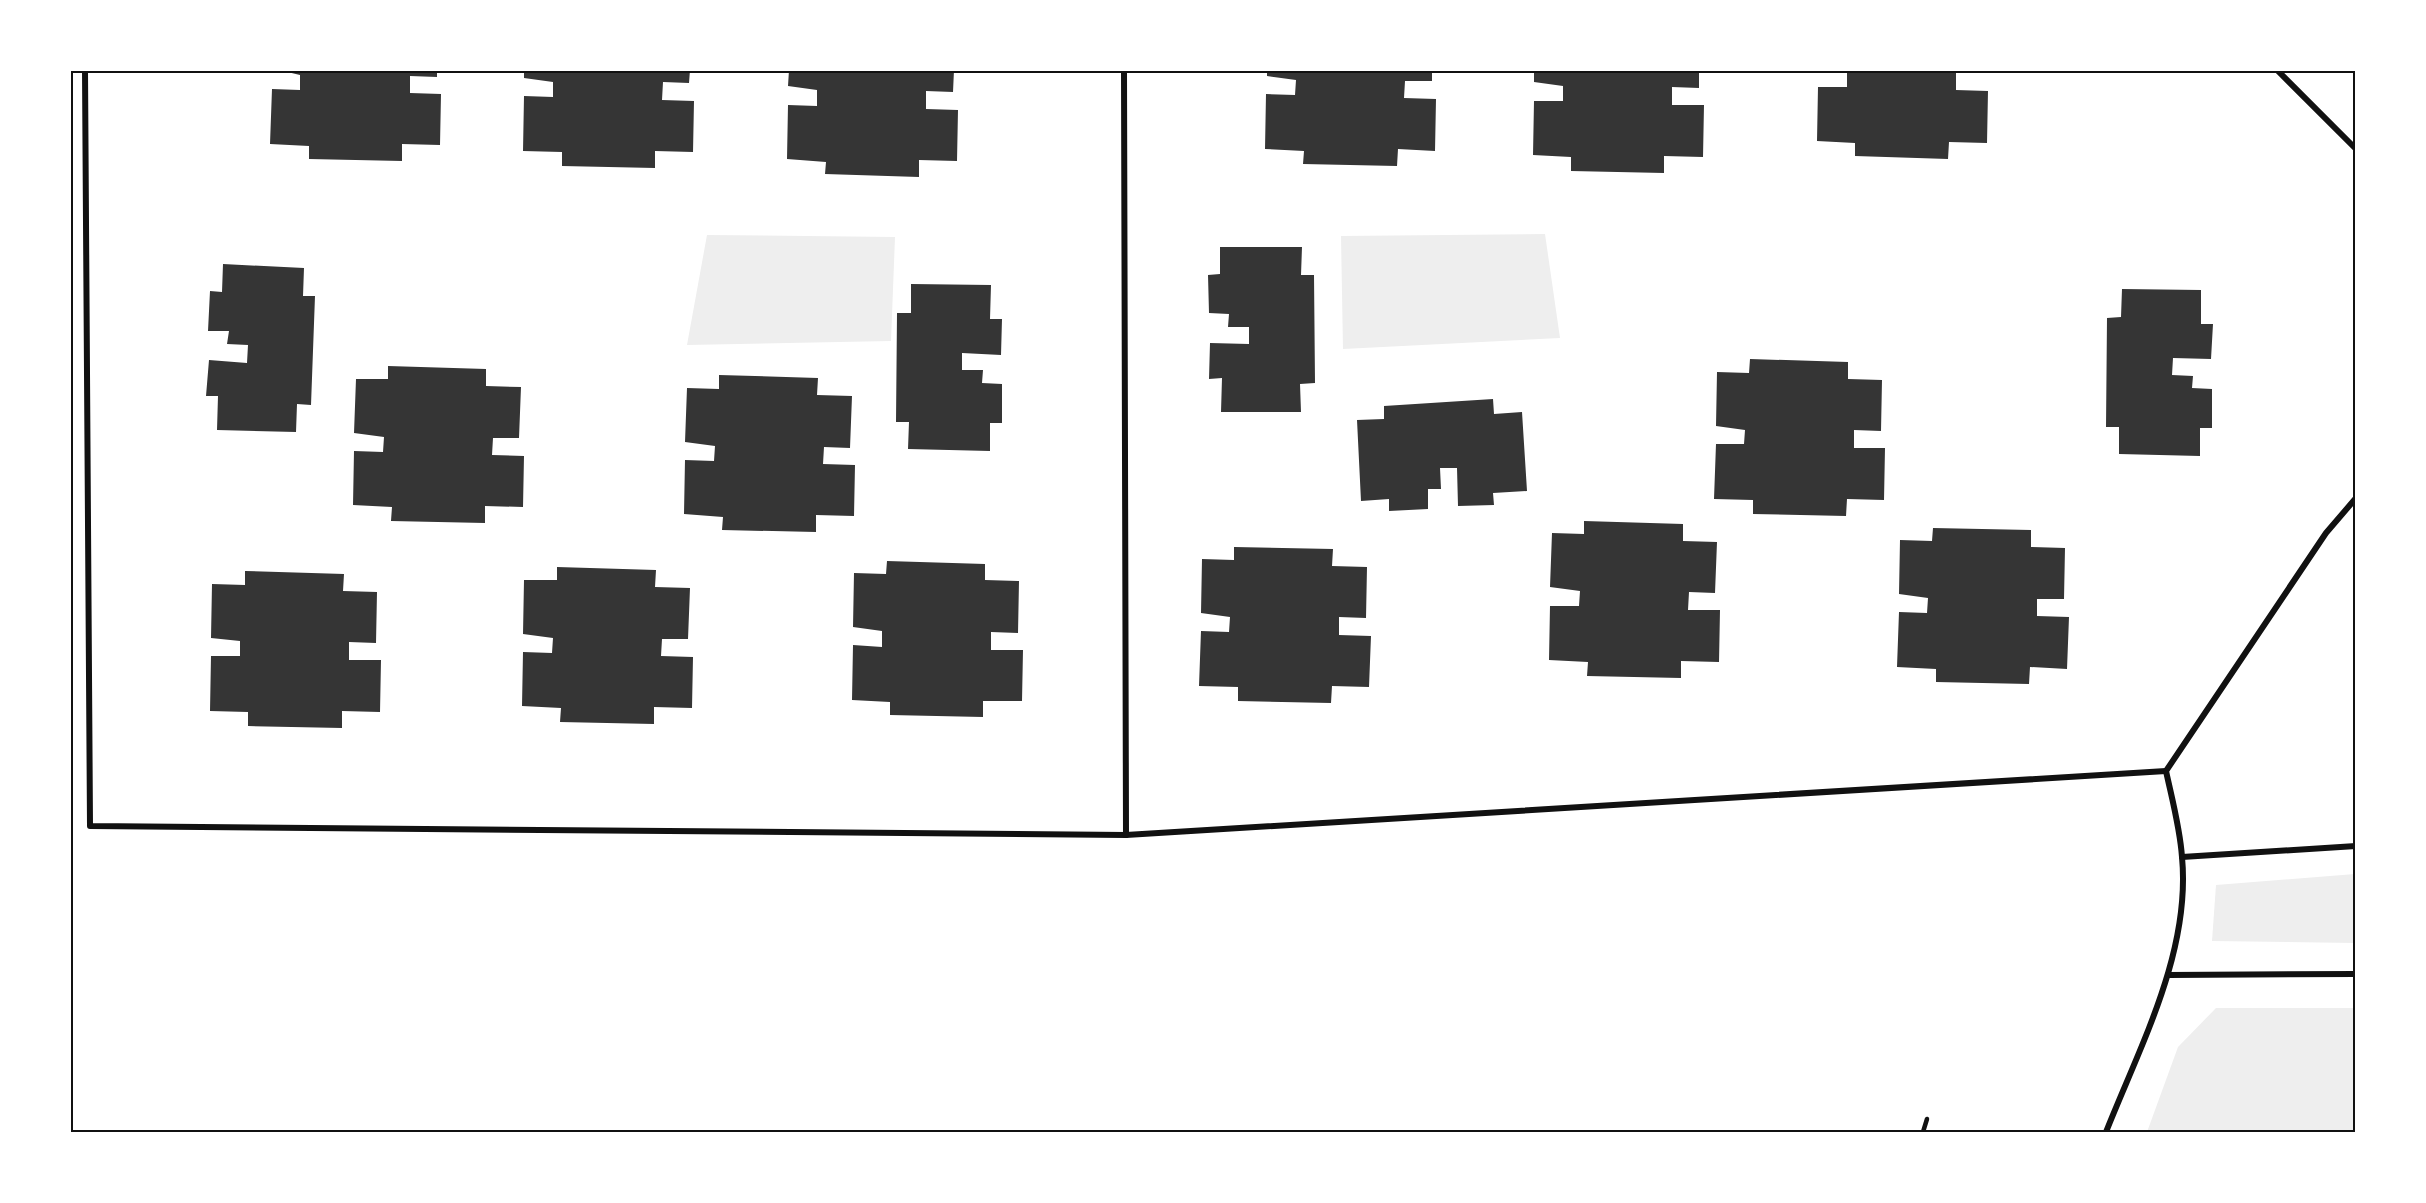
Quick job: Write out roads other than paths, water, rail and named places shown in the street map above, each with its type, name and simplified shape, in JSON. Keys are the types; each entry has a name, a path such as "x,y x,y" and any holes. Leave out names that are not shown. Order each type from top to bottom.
{"street":[{"path":"85,70 90,826 1126,835 2166,771"},
{"path":"1124,70 1126,835"},
{"path":"2277,70 2355,149"},
{"path":"2106,1132 2168,975 2181,919 2182,857 2166,771 2326,533 2355,498"},
{"path":"2182,857 2355,846"},
{"path":"2168,975 2355,974"}],"lane":[{"path":"1923,1132 1927,1119"}]}
